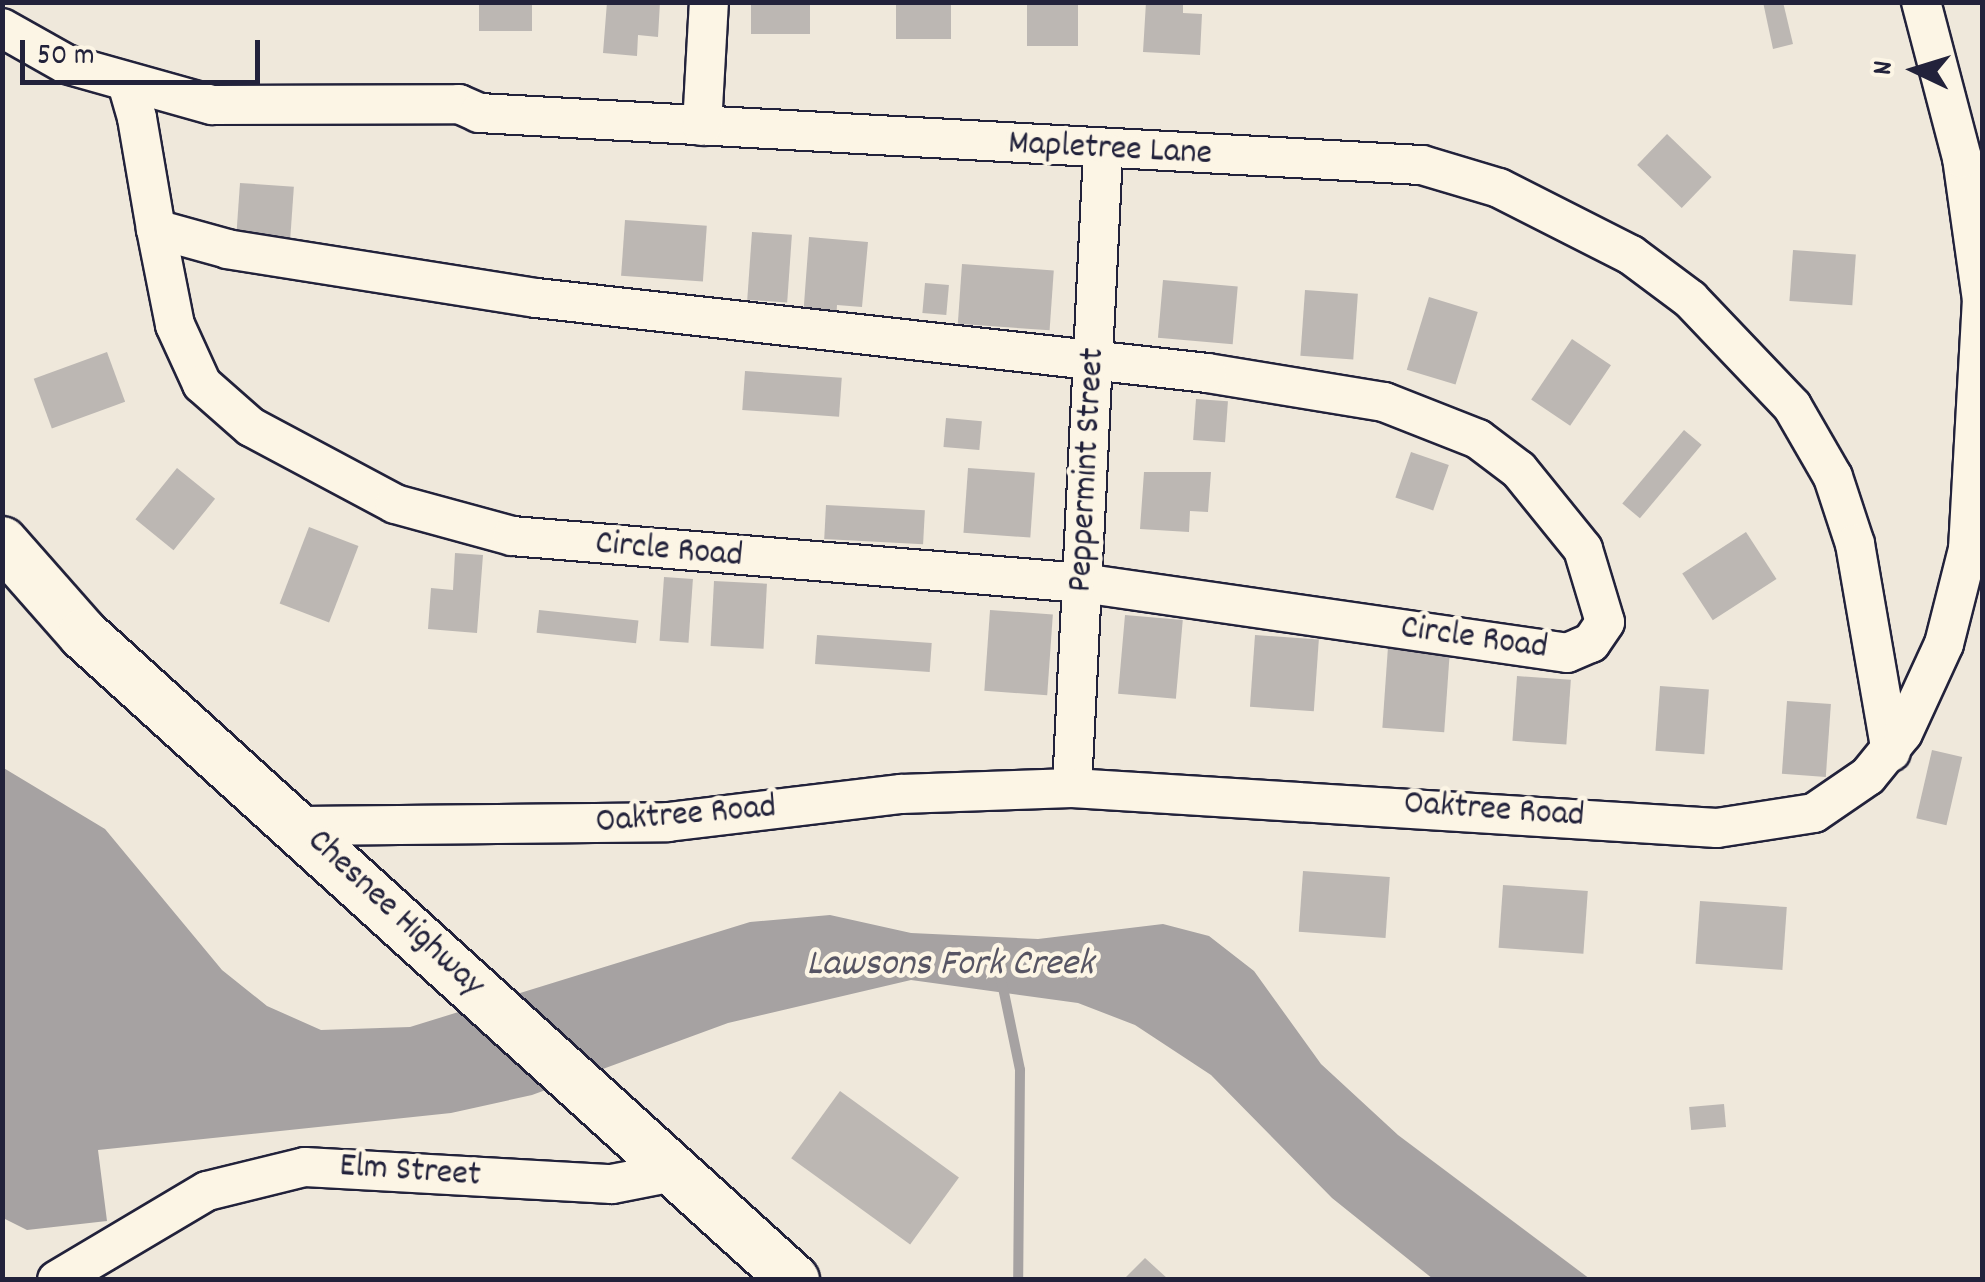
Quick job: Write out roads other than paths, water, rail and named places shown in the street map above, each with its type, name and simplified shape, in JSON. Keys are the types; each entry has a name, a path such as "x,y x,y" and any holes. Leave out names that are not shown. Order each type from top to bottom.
{"main road":[{"name":"Chesnee Highway","path":"2,542 83,634 302,826 668,1173 794,1280"}],"street":[{"path":"702,126 708,2"},
{"name":"Oaktree Road","path":"302,826 668,822 901,794 1072,788 1750,829 1814,813 1890,752 1926,690 1959,597 1982,378 1970,206 1920,2"},
{"name":"Mapletree Lane","path":"2,28 127,83 212,104 459,104 702,126 1104,151 1422,165 1566,218 1690,299 1792,406 1832,477 1872,612 1890,752"},
{"name":"Circle Road","path":"127,83 175,325 202,384 251,427 395,504 512,536 1082,583 1567,652 1591,643 1607,609 1555,507 1478,439 1432,417 1325,391 536,298 228,250 156,229"},
{"name":"Peppermint Street","path":"1072,788 1104,151"},
{"name":"Elm Street","path":"57,1280 207,1191 304,1167 612,1184 668,1173"}],"water":[{"name":"Lawsons Fork Creek","path":"2,767 105,829 222,970 267,1006 321,1030 410,1027 750,922 830,915 911,933 1038,939 1163,924 1209,936 1254,971 1321,1064 1398,1135 1590,1279 1433,1279 1332,1198 1211,1075 1135,1025 1078,1003 911,980 728,1023 532,1095 451,1113 98,1150 107,1221 27,1230 3,1218"}],"waterway":[{"name":"Lawsons Fork Creek","path":"1001,978 1020,1070 1018,1280"}]}
